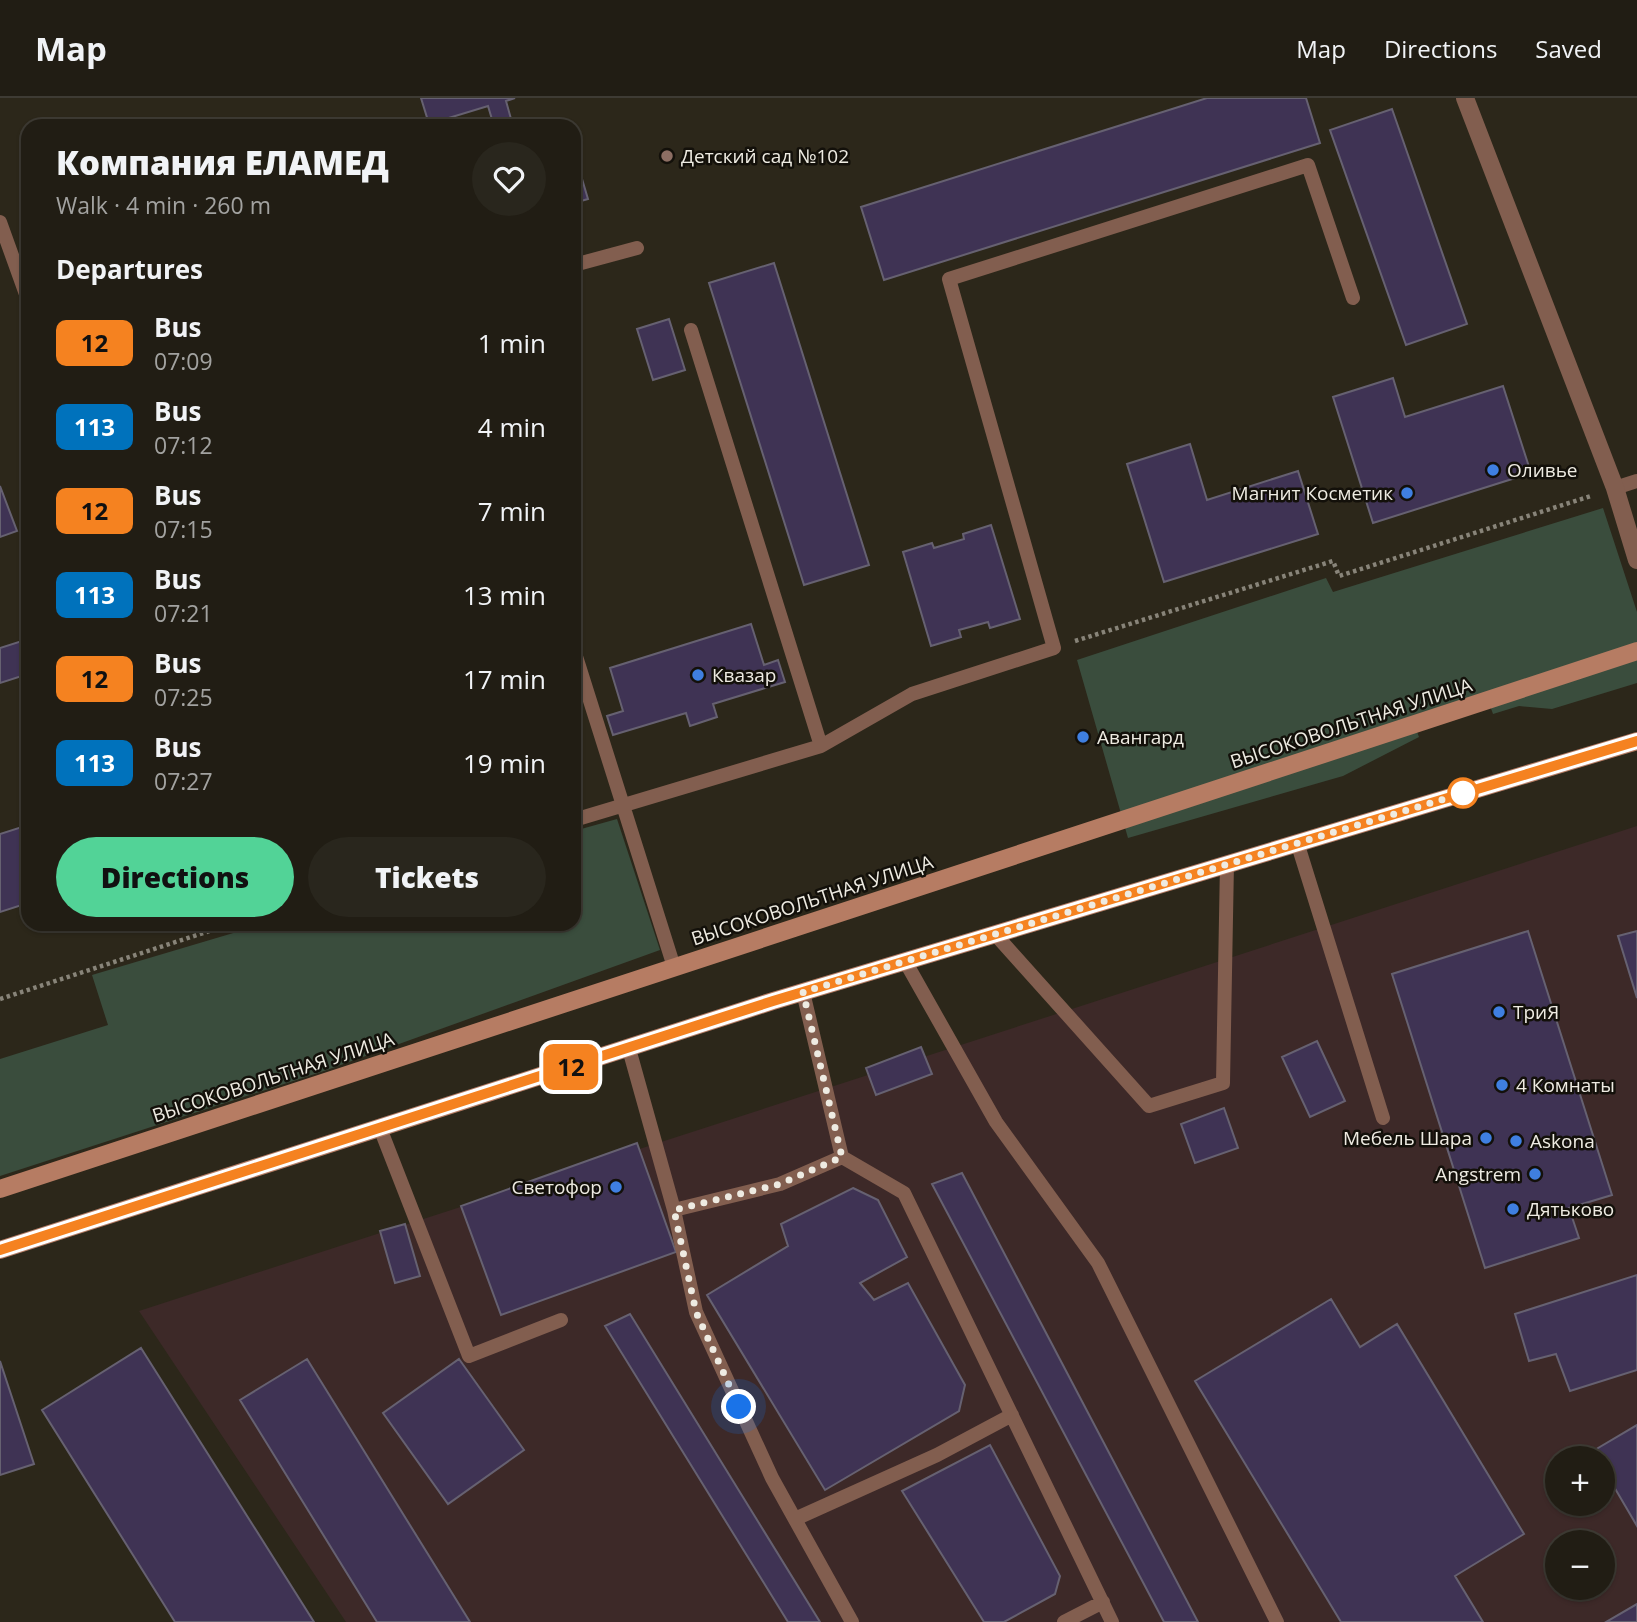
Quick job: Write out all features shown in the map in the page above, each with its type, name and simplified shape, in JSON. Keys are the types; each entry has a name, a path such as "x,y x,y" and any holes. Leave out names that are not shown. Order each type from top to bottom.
{"street":[{"path":"1465,98 1615,488 1637,559"},
{"name":"ВЫСОКОВОЛЬТНАЯ УЛИЦА","path":"0,1189 1637,651"},
{"path":"0,1250 773,1001 1637,741"}],"lane":[{"path":"581,818 821,746 912,694 1054,648 949,279 1308,165 1353,298"},
{"path":"0,222 21,280"},
{"path":"581,263 637,248"},
{"path":"691,330 821,746"},
{"path":"1615,488 1637,481"},
{"path":"581,673 674,967"},
{"path":"1297,842 1383,1118"},
{"path":"995,934 1149,1105 1210,1087 1223,1083 1227,863"},
{"path":"905,961 996,1122 1098,1263 1277,1622"},
{"path":"803,992 842,1157 904,1194 1112,1622"},
{"path":"628,1049 674,1210 696,1312 772,1478 852,1622"},
{"path":"380,1128 469,1356 561,1320"},
{"path":"674,1210 780,1184 842,1157"},
{"path":"794,1519 937,1455 1012,1415"},
{"path":"1064,1622 1103,1602"}],"path":[{"path":"1054,648 1333,561 1339,576 1615,488"},
{"path":"0,999 209,931"}],"shaded area":[{"path":"1637,826 1637,1622 346,1622 139,1311"}],"green space":[{"path":"1603,508 1637,612 1637,683 1552,709 1519,706 1493,714 1487,697 1413,721 1419,737 1343,776 1128,838 1077,660 1326,578 1333,592"},
{"path":"617,819 660,950 324,1071 0,1176 0,1059 108,1025 92,975 240,931 581,931 581,829"}],"building":[{"path":"421,98 515,98 506,101 511,119 492,119 488,106 445,119 427,119"},
{"path":"1207,98 1306,98 1320,143 884,280 861,207"},
{"path":"1392,109 1467,324 1406,345 1330,130"},
{"path":"581,176 588,199 581,201"},
{"path":"774,263 869,565 804,585 709,283"},
{"path":"669,319 685,370 653,380 637,329"},
{"path":"1393,378 1405,417 1503,386 1531,473 1373,523 1333,397"},
{"path":"1190,444 1207,500 1298,471 1318,534 1164,582 1127,464"},
{"path":"0,486 17,531 0,537"},
{"path":"991,525 1020,619 990,628 988,622 959,630 961,637 931,646 903,552 932,543 934,548 964,539 963,534"},
{"name":"Квазар","path":"751,624 764,665 778,660 785,682 713,704 717,717 690,726 686,713 613,735 607,716 623,711 610,668"},
{"path":"21,641 21,676 0,683 0,648"},
{"path":"21,827 21,905 0,912 0,834"},
{"name":"4 Комнаты","path":"1528,931 1612,1195 1569,1208 1579,1238 1485,1268 1392,974"},
{"path":"1637,931 1637,998 1618,936"},
{"path":"1317,1041 1345,1101 1310,1117 1282,1057"},
{"path":"921,1047 932,1074 876,1095 866,1068"},
{"path":"1224,1108 1238,1148 1195,1163 1181,1124"},
{"path":"637,1143 676,1252 501,1315 461,1206"},
{"path":"962,1173 1198,1622 1164,1622 932,1184"},
{"path":"853,1188 878,1200 907,1257 860,1283 874,1300 908,1283 965,1385 959,1411 825,1490 707,1295 788,1246 781,1224"},
{"path":"405,1224 420,1276 395,1283 380,1231"},
{"path":"1637,1275 1637,1370 1570,1391 1556,1354 1529,1361 1515,1314"},
{"path":"1331,1299 1360,1347 1397,1324 1524,1534 1455,1576 1483,1622 1341,1622 1195,1381"},
{"path":"630,1314 820,1622 788,1622 605,1326"},
{"path":"141,1348 314,1622 175,1622 42,1410"},
{"path":"307,1359 470,1622 377,1622 240,1400"},
{"path":"459,1359 524,1450 448,1504 383,1413"},
{"path":"0,1361 34,1464 0,1475"},
{"path":"1637,1425 1637,1526 1615,1488 1615,1446 1601,1446"},
{"path":"990,1445 1060,1576 1055,1594 1004,1622 984,1622 902,1491"},
{"path":"1637,1604 1637,1622 1606,1622"}],"bus line":[{"name":"12","path":"0,1250 773,1001 1637,741"}],"place":[{"name":"Детский сад №102","path":"667,156"},
{"name":"Оливье","path":"1493,470"},
{"name":"Магнит Косметик","path":"1407,493"},
{"name":"Квазар","path":"698,675"},
{"name":"Авангард","path":"1083,737"},
{"name":"ТриЯ","path":"1499,1012"},
{"name":"4 Комнаты","path":"1502,1085"},
{"name":"Мебель Шара","path":"1486,1138"},
{"name":"Askona","path":"1516,1141"},
{"name":"Angstrem","path":"1535,1174"},
{"name":"Светофор","path":"616,1187"},
{"name":"Дятьково","path":"1513,1209"}],"route":[{"path":"739,1407 696,1312 674,1210 780,1184 842,1157 803,992 1474,790 1463,793"}]}
